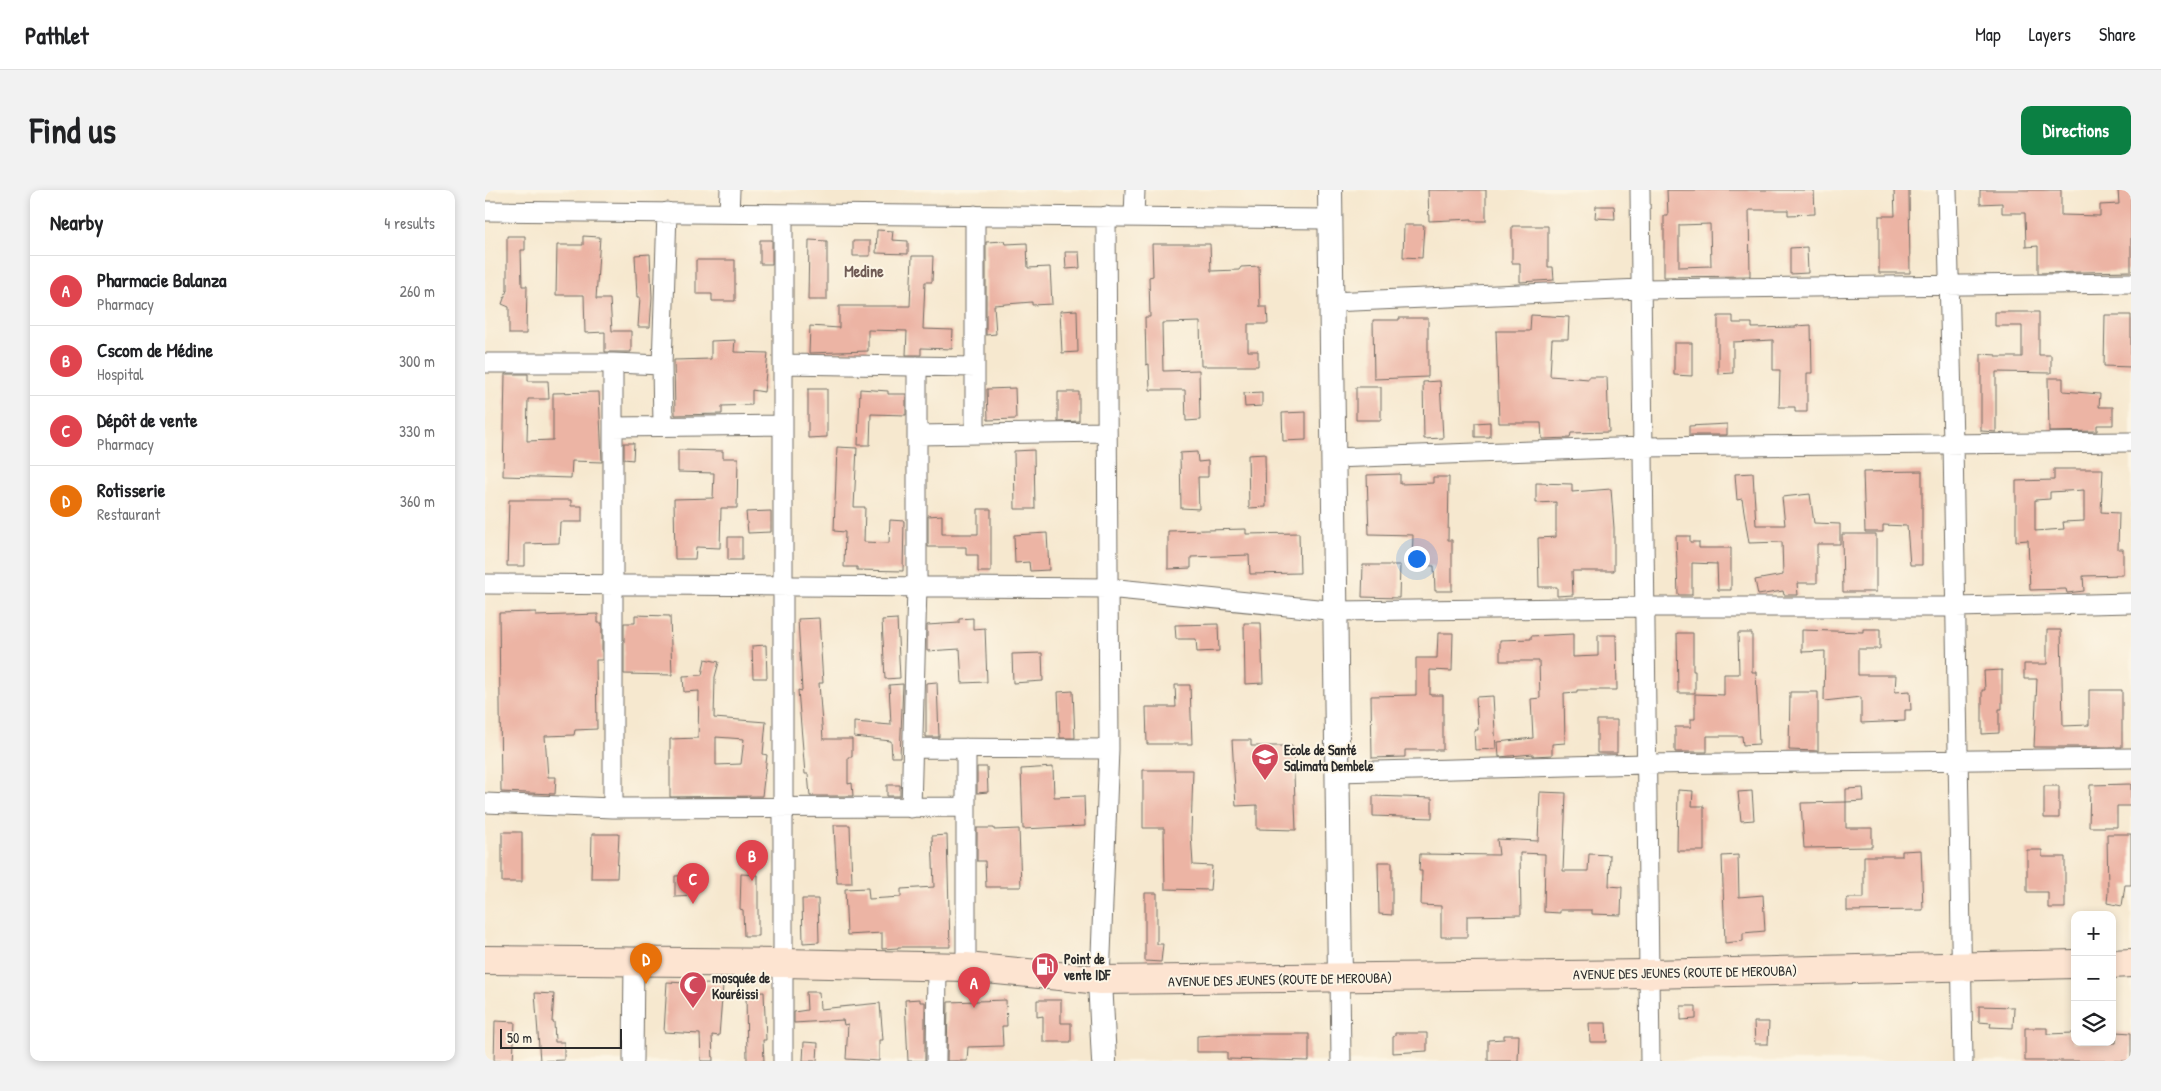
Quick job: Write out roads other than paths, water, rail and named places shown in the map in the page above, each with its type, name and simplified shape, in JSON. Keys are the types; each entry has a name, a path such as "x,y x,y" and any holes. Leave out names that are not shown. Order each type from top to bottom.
{"main road":[{"name":"AVENUE DES JEUNES (ROUTE DE MEROUBA)","path":"485,960 937,966 1100,980 1649,974 2071,964"},
{"path":"2116,964 2131,963"}],"street":[{"path":"729,213 730,190"},
{"path":"1134,217 1135,190"},
{"path":"1330,190 1330,302 1337,611 1341,1061"},
{"path":"1640,190 1650,1061"},
{"path":"1947,190 1951,285 1963,1061"},
{"path":"485,210 1329,219"},
{"path":"663,426 662,365 667,212"},
{"path":"783,214 783,1061"},
{"path":"975,215 975,434"},
{"path":"1104,1061 1100,980 1109,749 1106,216"},
{"path":"1330,302 1641,290 2131,283"},
{"path":"485,363 662,365"},
{"path":"613,363 613,808"},
{"path":"783,364 975,367"},
{"path":"911,808 917,587 917,366"},
{"path":"613,427 783,425"},
{"path":"918,435 1107,432"},
{"path":"1333,458 1643,447 2131,442"},
{"path":"485,584 1108,588 1337,611 1644,607 1956,607 2131,603"},
{"path":"914,748 1109,749"},
{"path":"966,748 966,967"},
{"path":"1337,772 1646,764 2131,758"},
{"path":"485,803 613,808 966,808"},
{"path":"633,1061 634,961"},
{"path":"936,1061 937,966"}],"place":[{"name":"Ecole de Santé Salimata Dembele","path":"1265,781"},
{"name":"Cscom de Médine","path":"752,881"},
{"name":"Dépôt de vente","path":"693,904"},
{"name":"Rotisserie","path":"646,984"},
{"name":"Point de vente IDF","path":"1045,990"},
{"name":"Pharmacie Balanza","path":"974,1008"},
{"name":"mosquée de Kouréissi","path":"693,1009"}],"district":[{"name":"Medine","path":"864,271"}]}
